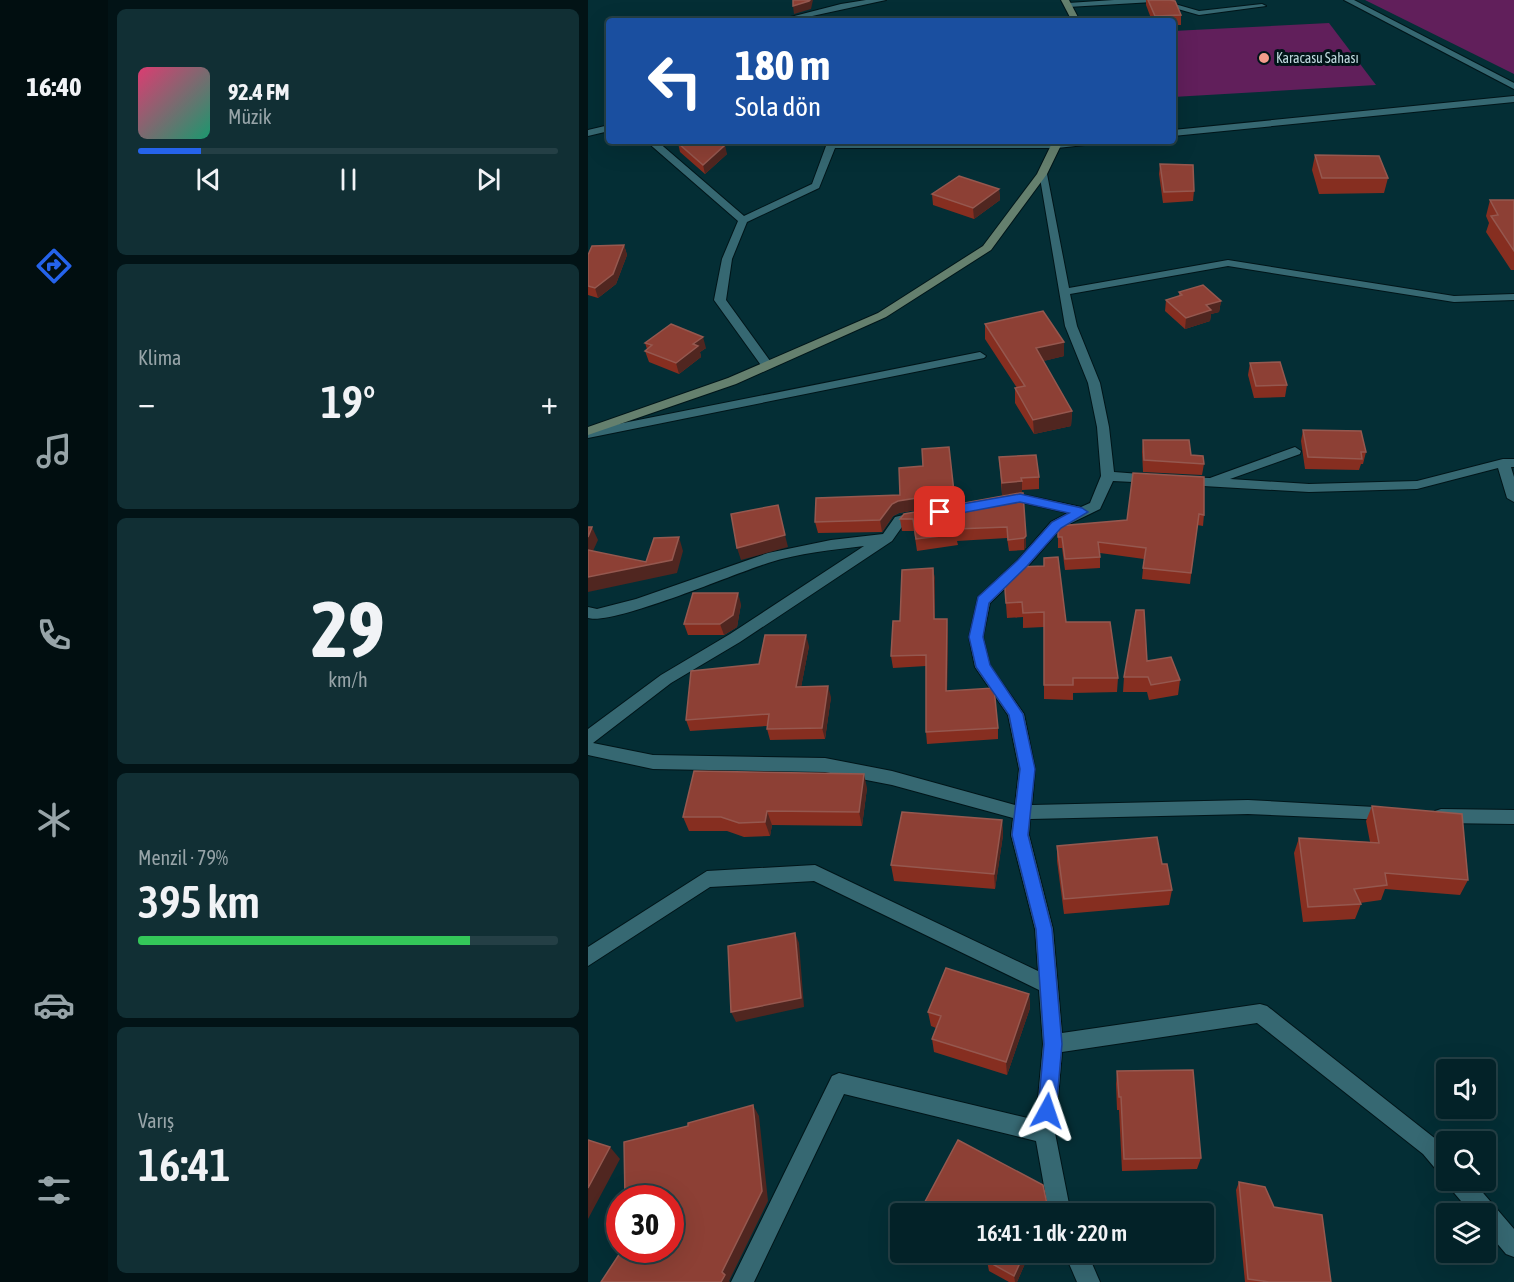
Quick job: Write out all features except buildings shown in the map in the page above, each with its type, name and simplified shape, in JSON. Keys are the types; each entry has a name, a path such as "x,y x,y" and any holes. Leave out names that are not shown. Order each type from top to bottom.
{"main road":[{"path":"1067,2 1075,18"},
{"path":"588,433 732,381 882,315 987,248 1042,174 1057,144"}],"street":[{"path":"822,0 829,9"},
{"path":"791,18 880,0"},
{"path":"1067,2 1153,0 1199,13 1262,6"},
{"path":"1348,0 1514,86"},
{"path":"1176,133 1514,99"},
{"path":"588,133 606,129"},
{"path":"654,144 743,220"},
{"path":"767,365 720,300 722,281 734,237 743,220 816,186 827,144"},
{"path":"1042,174 1071,326 1094,382 1103,427 1108,476 1095,506 1056,525 1023,563 983,601 976,637 983,667 1016,714 1027,769 1020,835 1044,929 1053,1044 1045,1133 1058,1203"},
{"path":"1065,292 1228,262 1454,299 1514,297"},
{"path":"588,433 980,356"},
{"path":"1209,482 1295,451"},
{"path":"1108,476 1309,488 1416,485 1508,463 1514,498"},
{"path":"987,504 1020,498 1082,512"},
{"path":"588,738 666,680 774,613 887,538 900,520 933,514"},
{"path":"588,612 596,615 639,604 768,558 831,545 887,538"},
{"path":"588,748 653,762 825,765 892,778 1022,812 1248,807 1402,814"},
{"path":"1426,815 1514,817"},
{"path":"588,957 707,879 815,873 1048,985"},
{"path":"1053,1044 1260,1013 1430,1147 1436,1154"},
{"path":"742,1282 839,1083 1045,1133"},
{"path":"1467,1191 1514,1246"},
{"path":"1080,1263 1089,1282"}],"shaded area":[{"path":"1365,0 1514,0 1514,74"},
{"name":"Karacasu Sahası","path":"1329,23 1376,85 1176,97 1176,31"}],"place":[{"name":"Karacasu Sahası","path":"1264,58"}],"route":[{"path":"940,512 1020,498 1082,512 1056,525 1023,563 983,601 976,637 983,667 1016,714 1027,769 1020,835 1044,929 1053,1044 1047,1111"}]}
